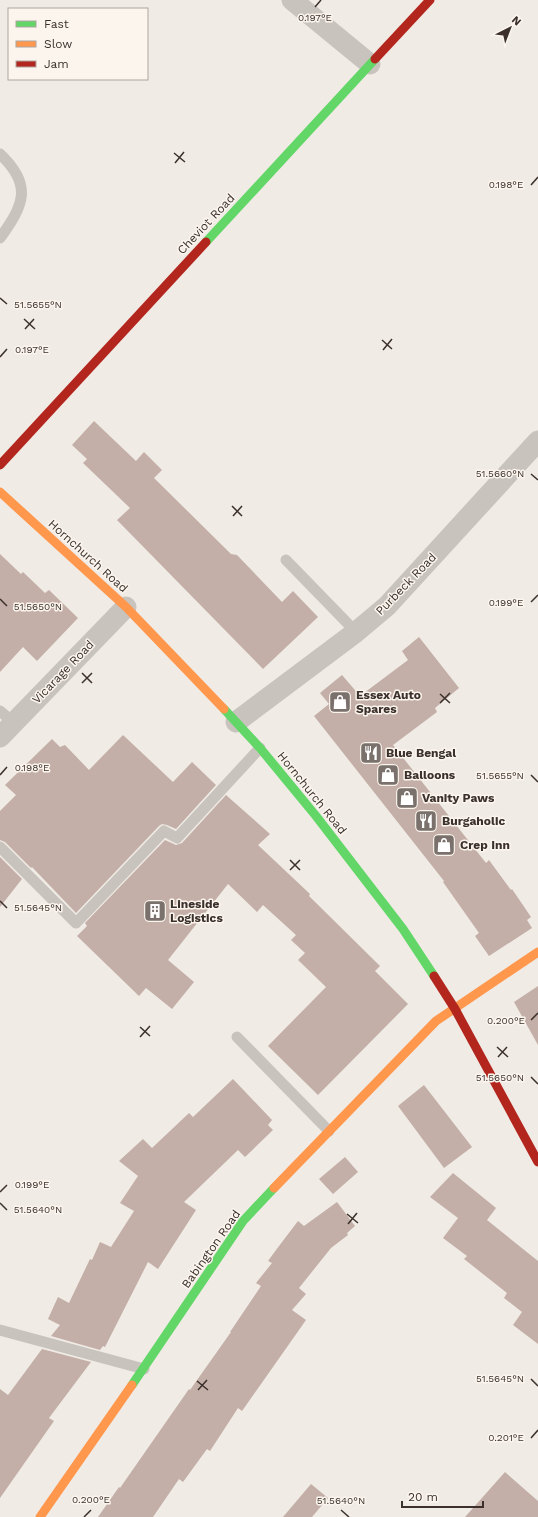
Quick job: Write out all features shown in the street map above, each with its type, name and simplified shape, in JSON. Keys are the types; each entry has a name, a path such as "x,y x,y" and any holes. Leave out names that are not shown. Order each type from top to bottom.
{"street":[{"path":"292,0 370,64"},
{"name":"Cheviot Road","path":"0,465 430,0"},
{"name":"Purbeck Road","path":"236,722 356,632 387,606 538,441"},
{"name":"Hornchurch Road","path":"0,492 126,607 260,748 316,816 403,929 455,1009 538,1162"},
{"name":"Vicarage Road","path":"5,724 126,607"},
{"name":"Babington Road","path":"40,1517 144,1369 243,1221 436,1021 538,952"}],"lane":[{"path":"0,154 14,170 23,192 16,214 0,238"},
{"path":"286,560 356,632"},
{"path":"0,847 76,923 164,831 177,838 260,748"},
{"path":"237,1037 329,1131"},
{"path":"0,1330 144,1369"}],"building":[{"path":"94,421 136,461 144,452 162,470 154,478 231,554 237,555 282,602 293,591 318,617 263,669 117,520 130,508 83,463 87,459 72,445"},
{"path":"0,554 21,574 23,572 45,593 49,590 78,618 37,661 23,647 0,672"},
{"path":"419,637 459,688 435,708 437,712 393,745 486,863 489,860 511,890 512,889 531,917 527,920 532,928 489,956 475,936 479,933 443,882 444,881 314,716 329,704 320,693 342,675 360,696 408,660 402,651"},
{"path":"123,735 173,782 192,762 216,785 176,829 162,824 159,826 76,913 32,867 31,868 5,842 0,840 0,811 16,795 5,785 52,739 60,747 65,745 89,770"},
{"path":"226,795 270,834 258,845 310,894 309,896 380,966 375,971 408,1004 318,1095 268,1046 326,987 298,960 305,953 291,940 296,935 263,905 257,912 228,884 168,960 194,982 172,1009 146,988 139,996 77,936 87,926 85,923 165,840 176,845 182,843"},
{"path":"0,857 22,879 0,907"},
{"path":"538,986 538,1045 514,1002"},
{"path":"233,1079 272,1120 268,1125 273,1130 245,1157 238,1150 184,1202 196,1210 158,1269 148,1262 105,1347 103,1346 100,1350 51,1336 60,1325 48,1319 58,1297 69,1303 90,1259 92,1260 100,1242 111,1247 134,1211 120,1203 138,1176 119,1161 143,1139 152,1148 189,1113 193,1117"},
{"path":"424,1085 472,1147 444,1168 398,1106"},
{"path":"345,1157 358,1172 333,1194 319,1179"},
{"path":"453,1173 496,1208 487,1220 538,1261 538,1344 513,1325 522,1312 504,1298 507,1293 464,1259 467,1256 443,1238 458,1218 430,1197"},
{"path":"337,1202 355,1226 347,1233 348,1235 331,1248 299,1288 306,1294 292,1310 306,1320 242,1411 238,1408 210,1451 207,1449 183,1482 179,1479 153,1517 98,1517 231,1332 261,1286 256,1283 272,1263 268,1261 298,1221 304,1226"},
{"path":"42,1349 91,1362 49,1418 54,1421 0,1498 0,1389 8,1395"},
{"path":"505,1472 538,1501 538,1517 465,1517"},
{"path":"311,1484 328,1498 312,1517 283,1517"}],"traffic: fast":[{"path":"206,242 375,59"},
{"path":"224,709 260,748 316,816 403,929 434,976"},
{"path":"132,1385 243,1221 274,1188"}],"traffic: slow":[{"path":"0,492 126,607 224,709"},
{"path":"274,1188 436,1021 538,952"},
{"path":"40,1517 132,1385"}],"traffic: jam":[{"path":"375,59 430,0"},
{"path":"0,465 206,242"},
{"path":"434,976 455,1009 538,1162"}],"place":[{"name":"Essex Auto Spares","path":"340,702"},
{"name":"Blue Bengal","path":"371,753"},
{"name":"Balloons","path":"388,775"},
{"name":"Vanity Paws","path":"407,798"},
{"name":"Burgaholic","path":"426,821"},
{"name":"Crep Inn","path":"444,845"},
{"name":"Lineside Logistics","path":"155,911"}]}
